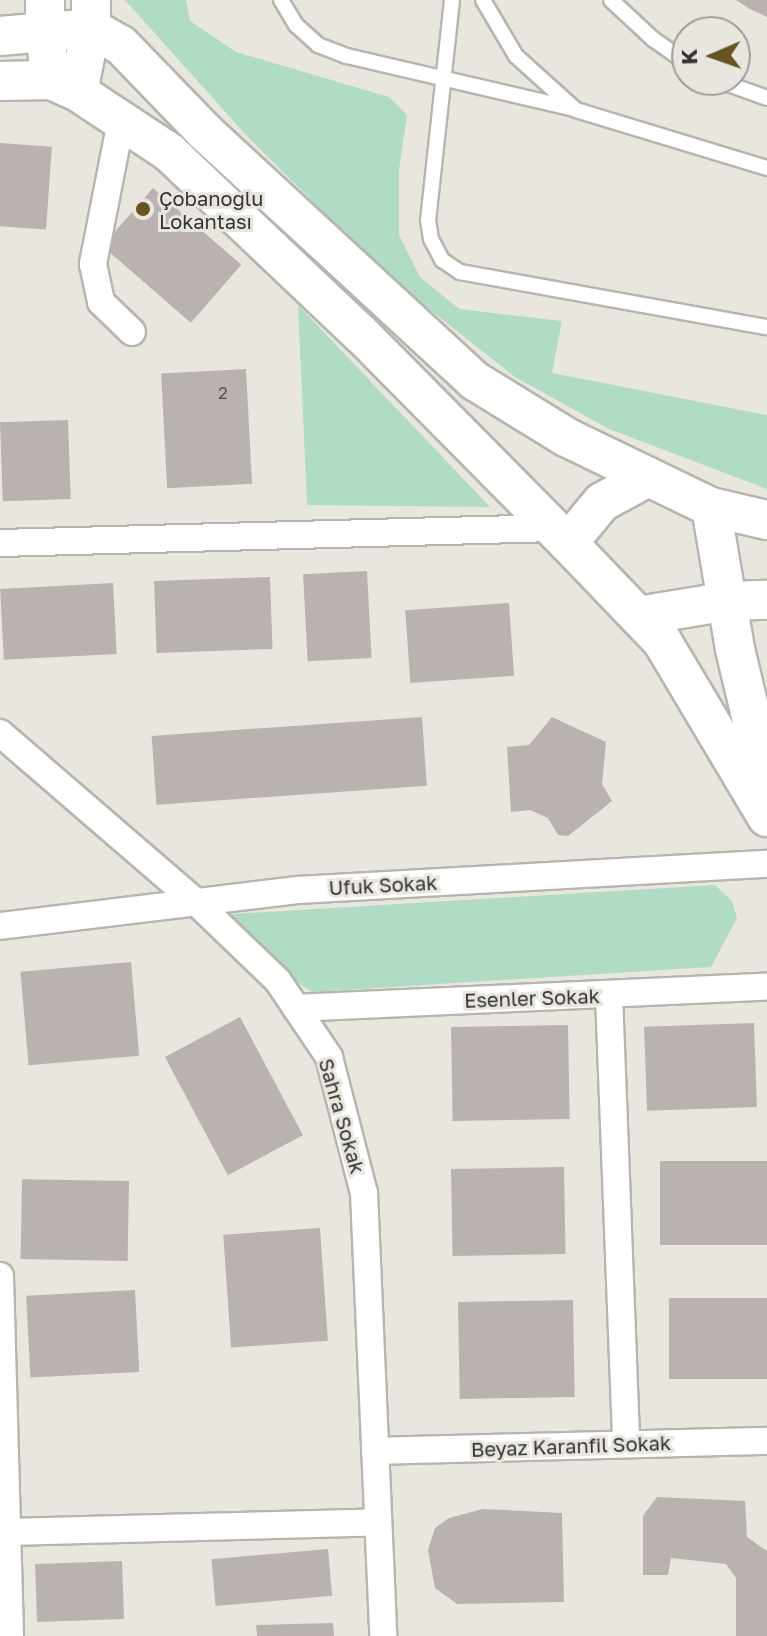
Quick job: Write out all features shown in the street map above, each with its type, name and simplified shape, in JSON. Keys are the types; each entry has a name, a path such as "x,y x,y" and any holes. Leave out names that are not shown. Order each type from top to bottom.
{"street":[{"path":"0,36 45,18 91,14"},
{"path":"65,86 91,14"},
{"path":"91,14 204,131 475,381 566,437 711,507 767,520"},
{"path":"45,18 65,86"},
{"path":"0,81 65,86 170,153 361,334 662,641 755,780"},
{"path":"121,121 93,264 101,302 132,332"},
{"path":"0,543 561,536 602,502 648,477"},
{"path":"711,507 729,601 755,780 767,817"},
{"path":"638,616 729,601 767,600"},
{"name":"Sahra Sokak","path":"0,733 198,904 278,981 329,1057 364,1193 383,1636"},
{"name":"Ufuk Sokak","path":"0,926 297,890 767,864"},
{"name":"Esenler Sokak","path":"296,1008 767,987"},
{"path":"609,995 626,1444"},
{"path":"0,1276 8,1532 7,1633"},
{"name":"Beyaz Karanfil Sokak","path":"375,1451 767,1441"},
{"path":"8,1532 378,1522"}],"lane":[{"path":"281,0 296,25 318,45 347,56 576,110 767,168"},
{"path":"452,0 428,220 431,239 442,260 460,272 472,275 767,327"},
{"path":"483,0 516,56 576,110"},
{"path":"611,0 671,52"}],"green space":[{"path":"125,0 186,0 190,21 236,52 389,97 407,115 399,170 399,235 420,277 459,309 562,321 552,373 767,415 767,489 609,429 515,377 386,275 246,135"},
{"path":"298,305 490,507 307,505"},
{"path":"715,885 732,901 737,918 711,967 312,992 267,962 238,927 232,914"}],"building":[{"path":"736,0 767,0 767,17 750,9"},
{"path":"0,143 52,147 46,229 0,226"},
{"path":"153,188 241,265 191,323 102,246"},
{"path":"246,369 252,484 167,488 161,373"},
{"path":"68,420 71,499 3,501 0,422"},
{"path":"367,571 372,658 308,661 303,574"},
{"path":"270,577 273,649 157,653 154,581"},
{"path":"113,583 117,654 4,660 0,589"},
{"path":"509,603 514,676 410,683 405,610"},
{"path":"422,717 427,786 156,805 152,736"},
{"path":"552,717 606,742 602,784 612,801 568,836 558,835 548,818 530,810 511,812 507,747 529,745"},
{"path":"131,962 139,1056 29,1065 20,972"},
{"path":"240,1017 303,1135 228,1175 165,1057"},
{"path":"754,1023 757,1107 647,1111 644,1027"},
{"path":"568,1025 570,1119 453,1121 451,1027"},
{"path":"660,1161 767,1161 767,1245 660,1245"},
{"path":"564,1167 566,1254 453,1256 451,1169"},
{"path":"22,1179 129,1181 128,1261 21,1259"},
{"path":"320,1228 328,1341 231,1347 223,1235"},
{"path":"135,1290 139,1372 30,1378 26,1296"},
{"path":"669,1298 767,1298 767,1379 669,1379"},
{"path":"573,1300 575,1397 460,1399 458,1302"},
{"path":"657,1497 745,1501 747,1537 767,1551 767,1636 736,1636 736,1578 726,1564 671,1558 668,1575 643,1575 643,1516"},
{"path":"483,1509 562,1513 564,1602 457,1604 435,1588 428,1550 435,1528 449,1518"},
{"path":"328,1549 332,1596 216,1606 211,1559"},
{"path":"122,1561 124,1619 37,1622 35,1564"},
{"path":"333,1623 334,1636 257,1636 256,1625"}],"place":[{"name":"Çobanoğlu Lokantası","path":"143,209"}]}
